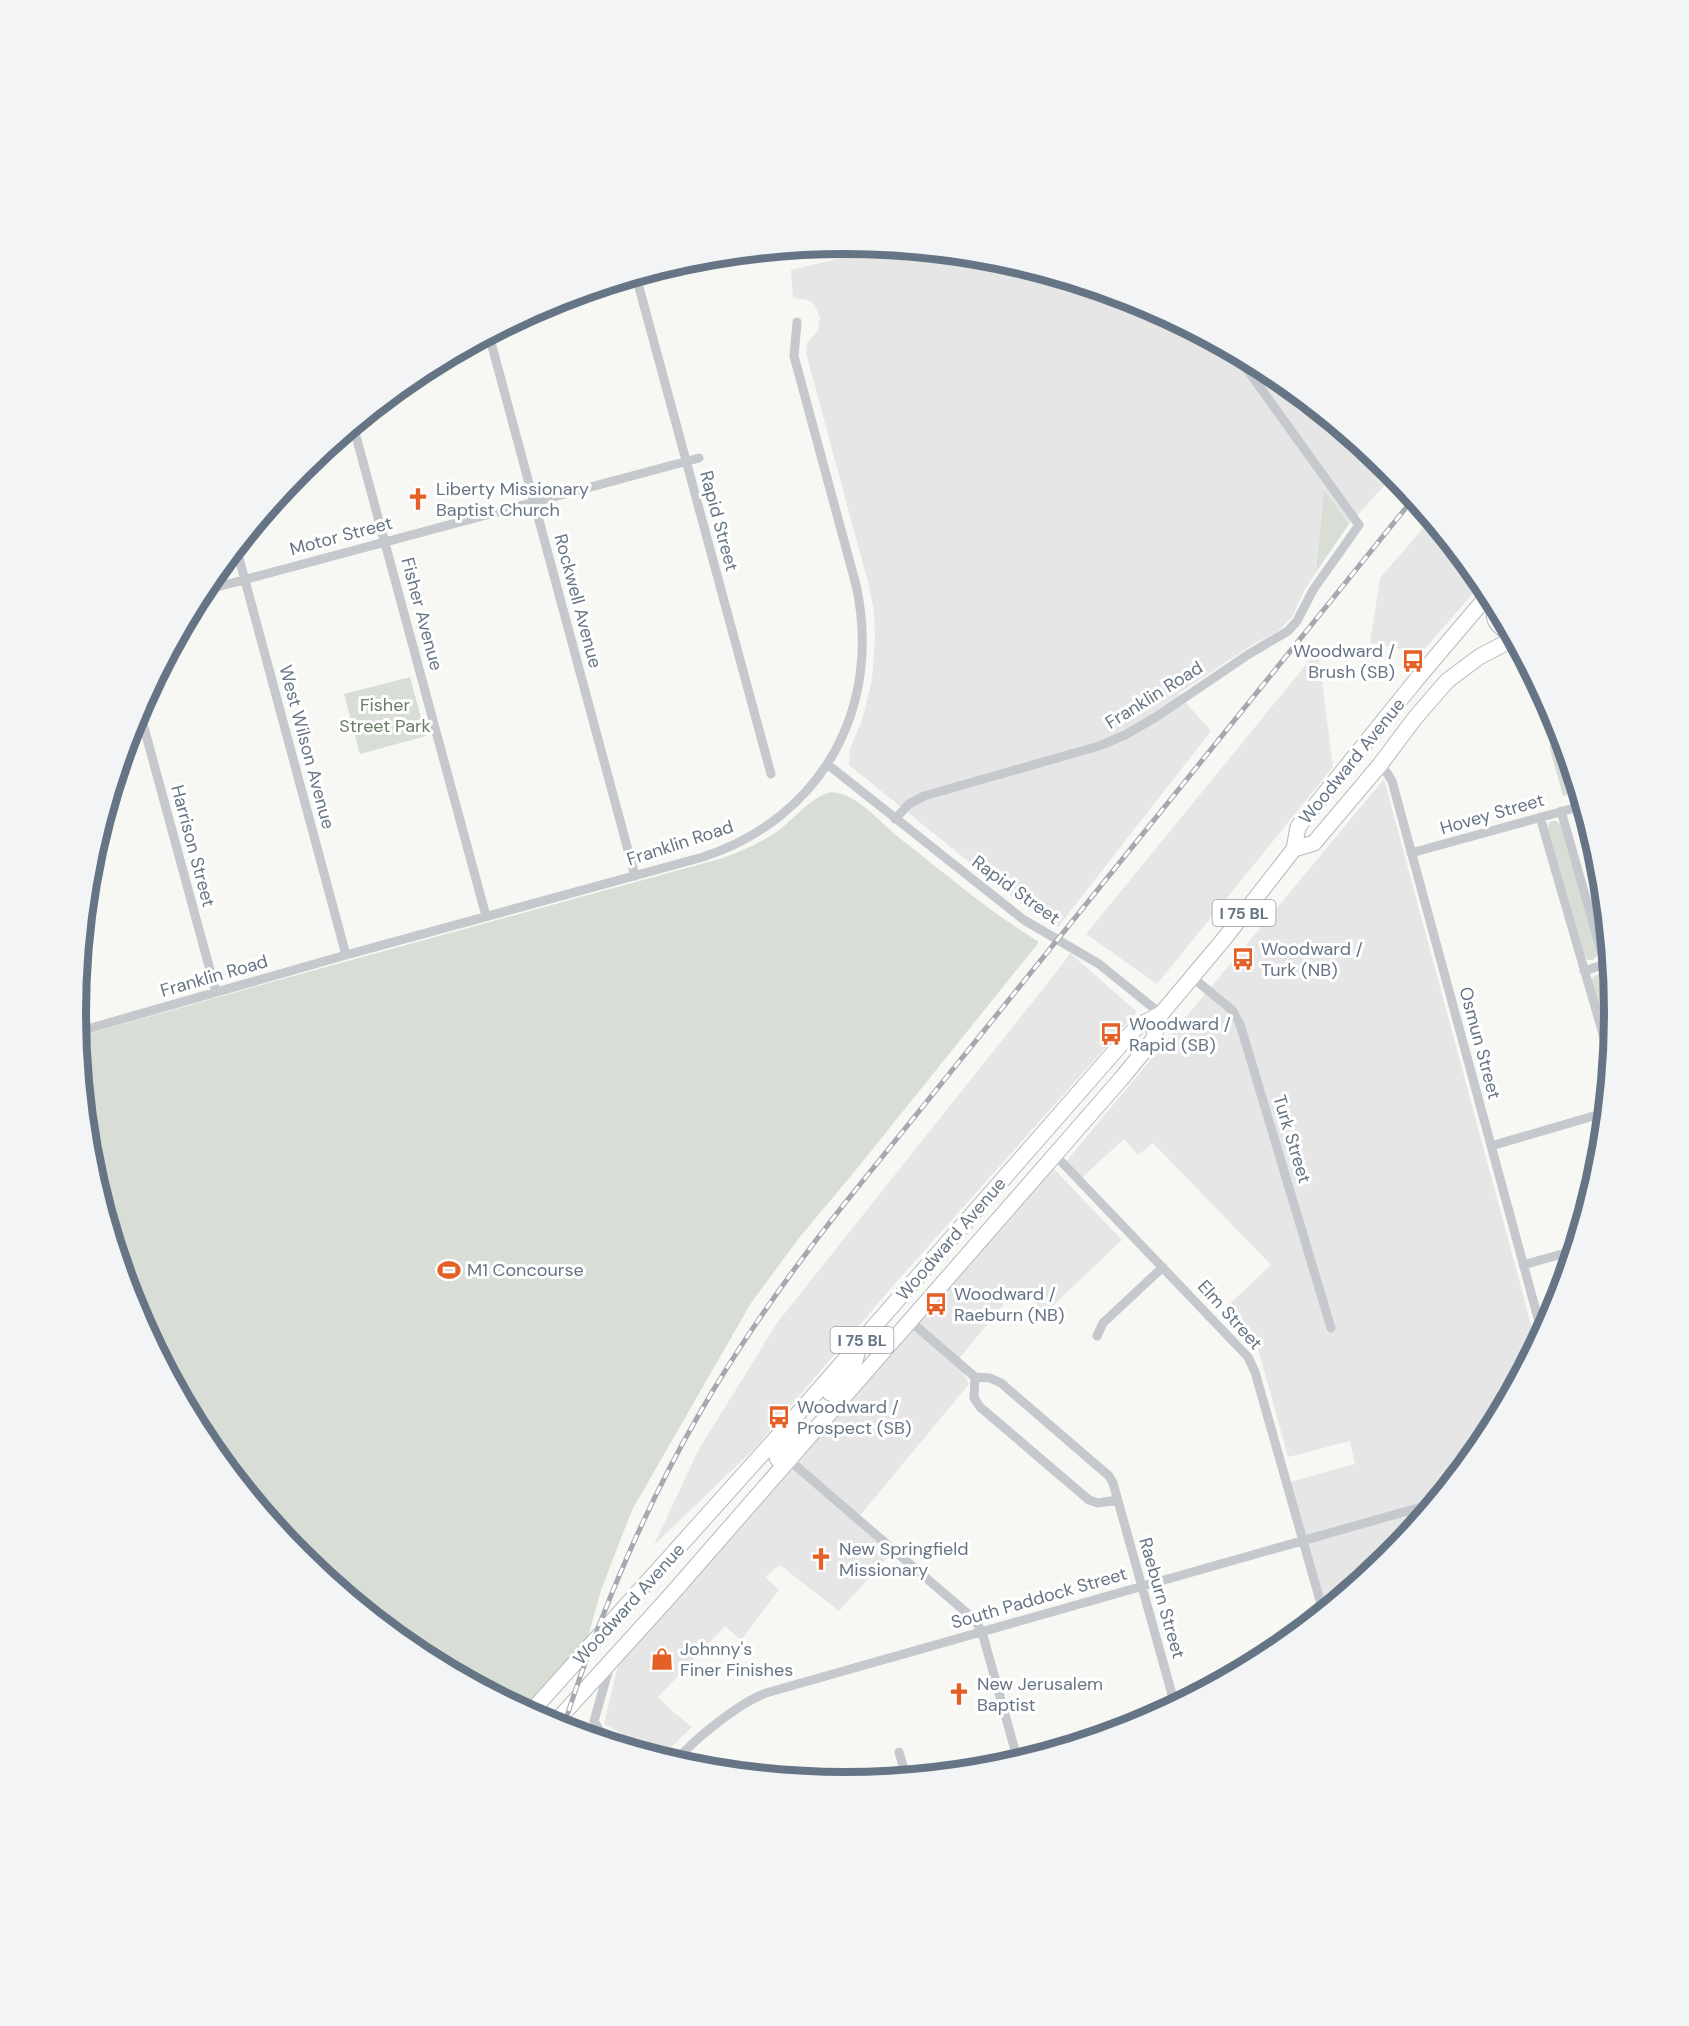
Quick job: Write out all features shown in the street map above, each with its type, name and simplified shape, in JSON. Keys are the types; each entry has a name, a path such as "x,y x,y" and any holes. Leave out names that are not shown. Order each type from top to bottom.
{"main road":[{"name":"Woodward Avenue","path":"536,1706 949,1242 1123,1042 1138,1026 1161,1014 1294,849 1298,827 1482,602"},
{"name":"Woodward Avenue","path":"1294,849 1314,843 1447,681 1479,657 1507,642"},
{"name":"Woodward Avenue","path":"561,1717 611,1663 1055,1155 1153,1040 1161,1014"},
{"path":"910,1321 910,1308 959,1252 959,1245 949,1242"},
{"path":"789,1460 781,1461 777,1458 777,1454 854,1365 859,1343"}],"street":[{"name":"Rapid Street","path":"638,283 771,774"},
{"name":"Franklin Road","path":"86,1029 712,854 750,837 793,805 827,764 847,726 858,692 863,657 862,621 856,585 794,356 796,322"},
{"name":"Rockwell Avenue","path":"491,342 635,876"},
{"name":"Franklin Road","path":"895,819 909,804 924,796 1086,751 1125,735 1288,631 1297,621 1313,590 1359,525 1248,371"},
{"name":"Fisher Avenue","path":"355,433 486,916"},
{"name":"Motor Street","path":"216,588 699,458"},
{"name":"West Wilson Avenue","path":"238,556 346,955"},
{"name":"Harrison Street","path":"143,723 216,992"},
{"name":"Rapid Street","path":"827,764 1024,920 1099,964 1161,1014"},
{"name":"Osmun Street","path":"1379,766 1392,781 1538,1320"},
{"name":"Hovey Street","path":"1411,853 1575,808"},
{"path":"1561,812 1600,940"},
{"path":"1540,817 1603,1035"},
{"path":"1584,971 1602,965"},
{"name":"Turk Street","path":"1192,977 1227,1005 1239,1020 1331,1328"},
{"path":"1491,1146 1596,1115"},
{"name":"Elm Street","path":"1055,1155 1245,1353 1250,1361 1321,1604"},
{"path":"1523,1265 1564,1253"},
{"path":"1096,1336 1103,1323 1163,1267"},
{"name":"Raeburn Street","path":"910,1321 975,1377 990,1378 1001,1383 1106,1473 1113,1483 1173,1697"},
{"path":"975,1377 974,1398 980,1407 1089,1500 1098,1503 1118,1500"},
{"path":"789,1460 972,1617 982,1632 1015,1752"},
{"name":"South Paddock Street","path":"684,1754 732,1712 753,1698 1420,1507"},
{"path":"603,1733 594,1721 611,1663"},
{"path":"898,1752 904,1769"}],"shaded area":[{"path":"858,255 944,260 1041,280 1088,294 1180,332 1266,382 1345,442 1387,483 1349,524 1324,491 1316,572 1292,617 1278,631 1252,645 1178,694 1211,731 1058,927 1026,908 849,765 850,748 862,721 872,680 874,611 806,353 807,343 818,331 820,317 814,304 808,300 793,298 791,270"},
{"path":"1425,525 1476,590 1421,653 1370,643 1380,578"},
{"path":"1318,650 1333,767 1157,984 1086,934"},
{"path":"1384,779 1533,1332 1502,1393 1476,1435 1447,1475 1381,1550 1320,1604 1287,1483 1355,1464 1350,1441 1288,1457 1259,1352 1220,1313 1271,1265 1153,1143 1138,1155 1124,1139 1079,1180 1064,1164"},
{"path":"1070,953 1137,1012 891,1288 755,1448 654,1545 698,1451 777,1323"},
{"path":"1053,1168 1122,1240 1046,1312 1017,1288 957,1361 969,1384 858,1518 894,1550 839,1611 780,1565 765,1577 779,1590 741,1640 725,1626 658,1697 692,1727 668,1751 643,1745 604,1724 619,1662"}],"green space":[{"path":"1324,490 1349,524 1316,572"},
{"name":"Fisher Street Park","path":"410,677 426,736 360,754 344,694"},
{"path":"1554,745 1571,794 1563,796 1549,746"},
{"name":"M1 Concourse","path":"831,792 841,794 860,804 969,893 1039,942 799,1238 751,1303 632,1510 601,1590 588,1637 528,1702 465,1670 423,1644 344,1584 274,1513 213,1435 164,1349 143,1303 126,1257 111,1209 100,1161 92,1112 86,1034 723,858 772,835 810,803"},
{"path":"1552,821 1560,824 1597,952 1593,960 1588,960 1585,956 1548,828"},
{"path":"1599,974 1603,977 1604,1021 1592,981 1593,977"}],"railway":[{"path":"566,1719 606,1607 639,1529 677,1453 714,1388 767,1307 845,1203 1408,505"}],"place":[{"name":"Liberty Missionary Baptist Church","path":"418,499"},
{"name":"Woodward / Brush (SB)","path":"1413,661"},
{"name":"Woodward / Turk (NB)","path":"1243,959"},
{"name":"Woodward / Rapid (SB)","path":"1111,1034"},
{"name":"M1 Concourse","path":"449,1270"},
{"name":"Woodward / Raeburn (NB)","path":"936,1304"},
{"name":"Woodward / Prospect (SB)","path":"779,1417"},
{"name":"New Springfield Missionary","path":"821,1559"},
{"name":"Johnny's Finer Finishes","path":"662,1659"},
{"name":"New Jerusalem Baptist","path":"959,1694"}]}
